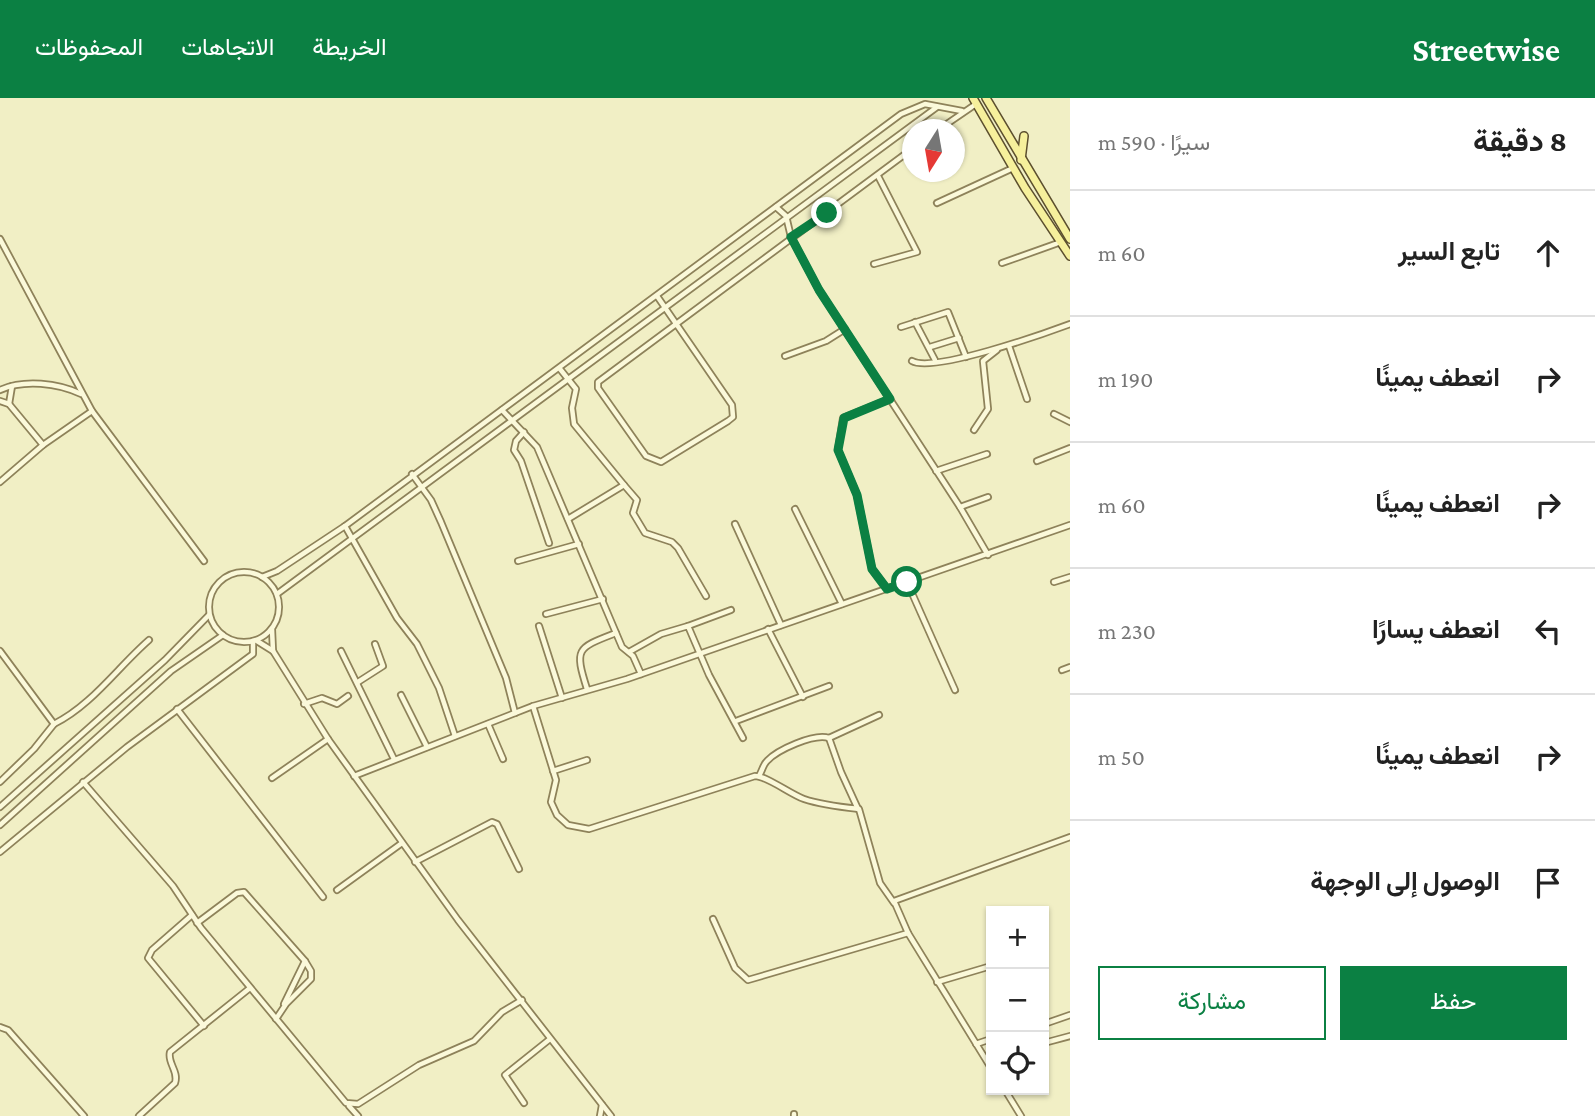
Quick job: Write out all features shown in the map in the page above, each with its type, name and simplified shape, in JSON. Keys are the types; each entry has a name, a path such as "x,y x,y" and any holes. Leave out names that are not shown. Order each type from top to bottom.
{"main road":[{"path":"985,98 1070,239"},
{"path":"974,101 1070,256"},
{"path":"1021,160 1024,136"}],"street":[{"path":"952,119 974,101"},
{"path":"262,577 277,571 345,526 901,114 917,105 962,111"},
{"path":"277,594 938,106"},
{"path":"656,296 675,322 732,405 733,417 674,456 656,461 646,456 597,385 607,373 675,322 902,157"},
{"path":"937,203 1014,168"},
{"path":"874,264 917,252 878,176"},
{"path":"776,207 786,216 791,237 819,290 960,507 988,555"},
{"path":"0,239 92,411 204,561"},
{"path":"1002,263 1061,242"},
{"path":"901,327 948,312 966,356"},
{"path":"915,322 935,360"},
{"path":"912,361 922,364 1009,346 1070,324"},
{"path":"785,356 826,341 845,329"},
{"path":"930,347 959,338"},
{"path":"1009,346 1027,400"},
{"path":"974,430 988,409 983,361 1000,348"},
{"path":"560,369 577,393 572,408 574,424 637,500 633,513 645,533 672,541 706,596"},
{"path":"0,390 12,386 52,384 82,394"},
{"path":"9,404 12,386"},
{"path":"887,589 872,569 857,495 838,444 844,418 890,399"},
{"path":"0,401 9,404 43,445"},
{"path":"502,410 537,447 616,633 641,674"},
{"path":"0,482 43,445 92,411"},
{"path":"1054,414 1070,422"},
{"path":"524,432 513,446 521,461 549,542"},
{"path":"1037,461 1070,448"},
{"path":"936,471 987,454"},
{"path":"412,474 441,522 506,678 516,713"},
{"path":"568,519 624,485"},
{"path":"960,507 988,498"},
{"path":"795,509 842,604"},
{"path":"735,524 780,625"},
{"path":"354,776 533,706 641,674 1070,525"},
{"path":"345,526 397,618 417,644 431,670 455,736"},
{"path":"518,561 579,544"},
{"path":"273,650 254,641 237,642 223,635 209,615 209,600 220,580 241,572 262,577 277,594 279,612 272,629 273,650 304,704 415,862 611,1116"},
{"path":"1054,582 1070,577"},
{"path":"907,582 956,690"},
{"path":"546,614 603,599"},
{"path":"629,652 661,634 731,610"},
{"path":"0,807 165,660 209,615"},
{"path":"539,626 562,698"},
{"path":"688,626 698,653 743,738"},
{"path":"254,641 272,629"},
{"path":"768,629 803,697"},
{"path":"587,689 578,662 580,652 589,643 616,633"},
{"path":"0,825 171,671 223,635"},
{"path":"0,782 34,749 54,724 82,708 123,663 149,640"},
{"path":"0,852 83,782 253,654 254,641"},
{"path":"358,682 383,666 375,644"},
{"path":"0,651 54,724"},
{"path":"341,651 394,759"},
{"path":"1062,670 1070,667"},
{"path":"736,722 829,686"},
{"path":"401,695 427,747"},
{"path":"304,704 322,698 337,704 348,696"},
{"path":"533,706 556,780 551,802 557,816 568,825 584,830 759,776 765,764 774,756 819,737 829,737 879,715"},
{"path":"177,709 323,897"},
{"path":"488,724 503,759"},
{"path":"829,737 841,772 859,809 880,883 894,903 937,982 986,1057"},
{"path":"272,778 328,739"},
{"path":"553,771 587,760"},
{"path":"759,776 783,791 810,801 859,809"},
{"path":"83,782 178,892 197,923 358,1116"},
{"path":"415,862 492,822 497,824 519,869"},
{"path":"894,903 898,897 1070,837"},
{"path":"337,890 402,843"},
{"path":"197,923 237,893 244,892 312,971 311,979 282,1008"},
{"path":"192,915 152,950 148,958 204,1026"},
{"path":"713,919 735,968 748,980 908,933"},
{"path":"276,1020 291,983 304,961"},
{"path":"937,982 986,967"},
{"path":"139,1116 175,1083 176,1073 169,1059 170,1052 250,988"},
{"path":"348,1104 358,1104 425,1062 466,1046 482,1034 502,1012 522,1000"},
{"path":"1049,1022 1070,1015"},
{"path":"0,1027 8,1030 84,1116"},
{"path":"1049,1042 1070,1036"},
{"path":"524,1103 505,1075 550,1039"},
{"path":"976,1044 986,1041"},
{"path":"1008,1095 1021,1116"},
{"path":"600,1116 602,1104"}],"route":[{"path":"827,213 791,237 819,290 890,399 844,418 841,421 838,450 853,480 872,569 887,589 907,582"}]}
